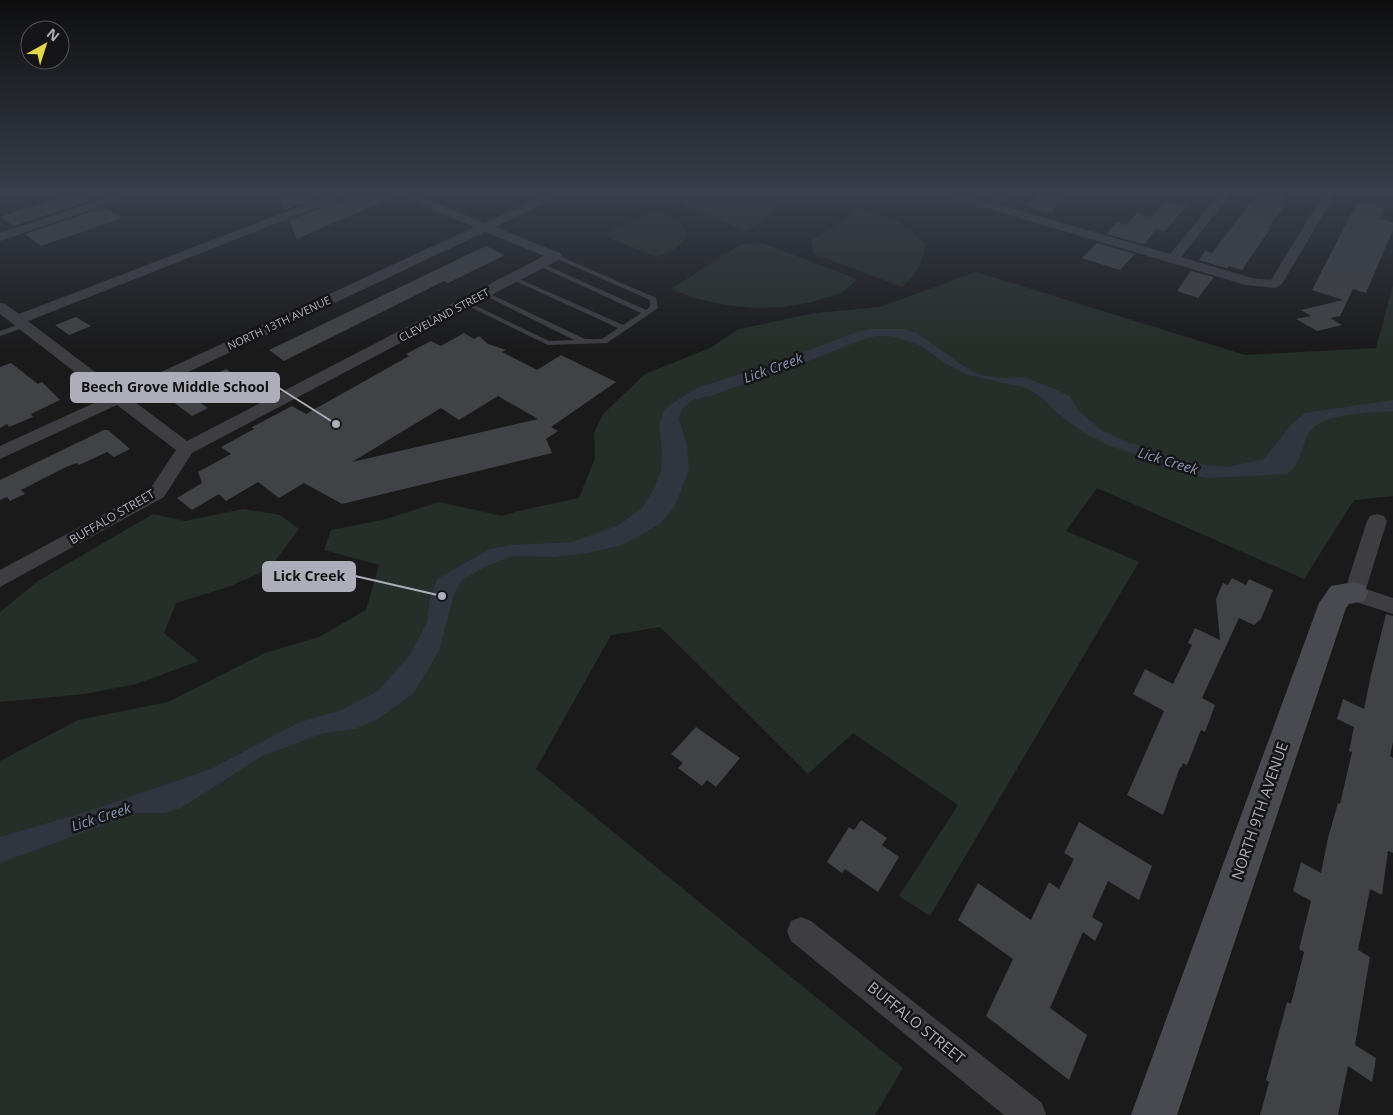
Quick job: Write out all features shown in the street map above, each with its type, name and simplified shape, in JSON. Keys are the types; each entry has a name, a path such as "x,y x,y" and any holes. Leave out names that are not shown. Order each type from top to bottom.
{"street":[{"path":"20,323 215,245"},
{"name":"NORTH 13TH AVENUE","path":"0,453 445,245"},
{"path":"528,245 555,256"},
{"path":"1125,245 1251,282 1275,284 1299,245"},
{"path":"1173,259 1184,245"},
{"name":"CLEVELAND STREET","path":"186,449 555,256"},
{"path":"0,307 186,449"},
{"name":"BUFFALO STREET","path":"0,579 157,493 186,449"},
{"path":"1377,521 1354,593 1393,606"},
{"name":"NORTH 9TH AVENUE","path":"1154,1115 1332,603 1341,594 1354,593"},
{"name":"BUFFALO STREET","path":"801,930 1030,1115"}],"lane":[{"path":"466,303 548,343 604,341 654,308 654,299 555,256"},
{"path":"539,264 647,313"},
{"path":"512,278 624,328"},
{"path":"484,293 585,342"},
{"path":"0,330 20,323"},
{"path":"0,334 20,323"}],"shaded area":[{"path":"627,245 679,245 657,257"},
{"path":"739,245 767,245 857,279 845,291 837,295 806,303 767,308 708,302 671,289"},
{"path":"812,245 925,245 919,268 902,287 814,254"},
{"path":"976,272 1245,355 1376,348 1393,285 1393,496 1354,500 1304,579 1097,488 1066,531 1139,562 930,916 899,896 958,805 853,733 808,774 660,627 611,635 536,769 903,1068 875,1115 0,1115 0,761 78,720 168,702 265,653 319,637 366,610 379,565 324,550 331,530 386,519 439,502 502,516 579,498 595,458 594,433 603,414 645,374 710,348 739,329 815,313 880,307"},
{"path":"243,509 280,515 299,529 269,569 228,587 176,603 164,633 199,661 136,684 85,694 0,702 0,612 38,581 153,514 185,521"}],"water":[{"name":"Lick Creek","path":"869,329 903,329 916,332 968,369 981,375 999,378 1024,377 1070,396 1078,410 1100,429 1127,442 1206,465 1228,467 1264,459 1290,426 1305,413 1393,400 1393,411 1337,417 1317,424 1311,430 1296,463 1287,474 1207,478 1181,471 1108,445 1081,431 1055,411 1044,399 1027,388 968,375 945,363 921,346 908,341 890,336 876,336 864,339 796,366 710,396 693,400 682,409 679,419 687,444 689,469 675,506 660,524 622,545 588,553 553,557 511,556 485,567 462,580 454,594 439,651 413,694 376,720 355,729 324,733 262,756 181,808 164,813 136,813 0,863 0,837 89,811 211,769 300,722 342,710 378,691 410,655 427,622 430,598 437,579 490,549 513,545 572,542 619,525 642,508 654,489 661,471 662,451 659,424 665,409 683,396 702,386 770,365"}],"building":[{"path":"1095,245 1104,245 1135,254 1120,270 1082,258"},
{"path":"1218,245 1259,245 1242,270 1229,266 1228,268 1222,267 1199,260 1205,251 1212,253"},
{"path":"1335,245 1387,245 1366,293 1353,289 1340,316 1330,318 1342,325 1317,331 1296,319 1311,316 1301,310 1343,300 1312,290"},
{"path":"486,246 505,255 448,283 444,281 284,361 269,350"},
{"path":"1191,271 1214,277 1198,298 1177,291"},
{"path":"76,317 91,326 69,335 55,325"},
{"path":"464,333 474,339 479,336 488,344 506,350 502,352 537,370 561,355 616,382 551,427 558,431 546,439 552,453 342,504 304,483 279,498 258,482 226,501 219,494 192,510 177,498 202,483 198,472 231,454 221,447 254,429 252,427 292,406 306,414 409,356 406,354 431,341 441,346","holes":["498,396 538,419 352,462 441,408 459,420"]},
{"path":"11,363 38,384 42,382 60,400 31,414 33,417 9,427 7,424 0,428 0,367"},
{"path":"226,369 242,380 199,402 208,408 192,416 169,399 177,395 175,394"},
{"path":"104,430 108,430 130,449 114,457 107,452 79,465 77,463 66,467 21,490 25,494 10,501 7,497 0,500 0,480"},
{"path":"1232,578 1246,585 1249,579 1273,590 1261,619 1254,625 1239,618 1202,698 1215,705 1205,732 1201,730 1187,765 1183,763 1180,767 1163,815 1127,795 1164,711 1133,694 1145,669 1173,684 1192,645 1188,643 1195,628 1220,640 1216,599 1223,583 1228,585"},
{"path":"1386,614 1393,616 1393,742 1390,756 1393,758 1393,853 1388,851 1382,895 1370,889 1358,950 1370,957 1355,1045 1376,1058 1372,1082 1348,1066 1338,1115 1260,1115 1269,1082 1266,1080 1287,1002 1291,1004 1304,952 1299,949 1311,901 1293,891 1301,862 1321,873 1328,838 1338,803 1340,804 1352,752 1349,751 1354,727 1337,719 1343,699 1364,709"},
{"path":"696,727 740,758 716,787 707,780 702,786 678,768 683,763 671,754"},
{"path":"861,820 887,838 882,845 899,857 878,892 845,869 842,873 827,862 849,827 854,830"},
{"path":"1079,822 1152,866 1139,900 1108,881 1092,917 1103,924 1095,941 1083,932 1050,1008 1087,1035 1069,1080 986,1016 1013,959 958,920 978,883 1031,920 1049,882 1059,889 1074,859 1064,853"}],"place":[{"name":"Beech Grove Middle School","path":"336,424"},
{"name":"Lick Creek","path":"442,596"}]}
